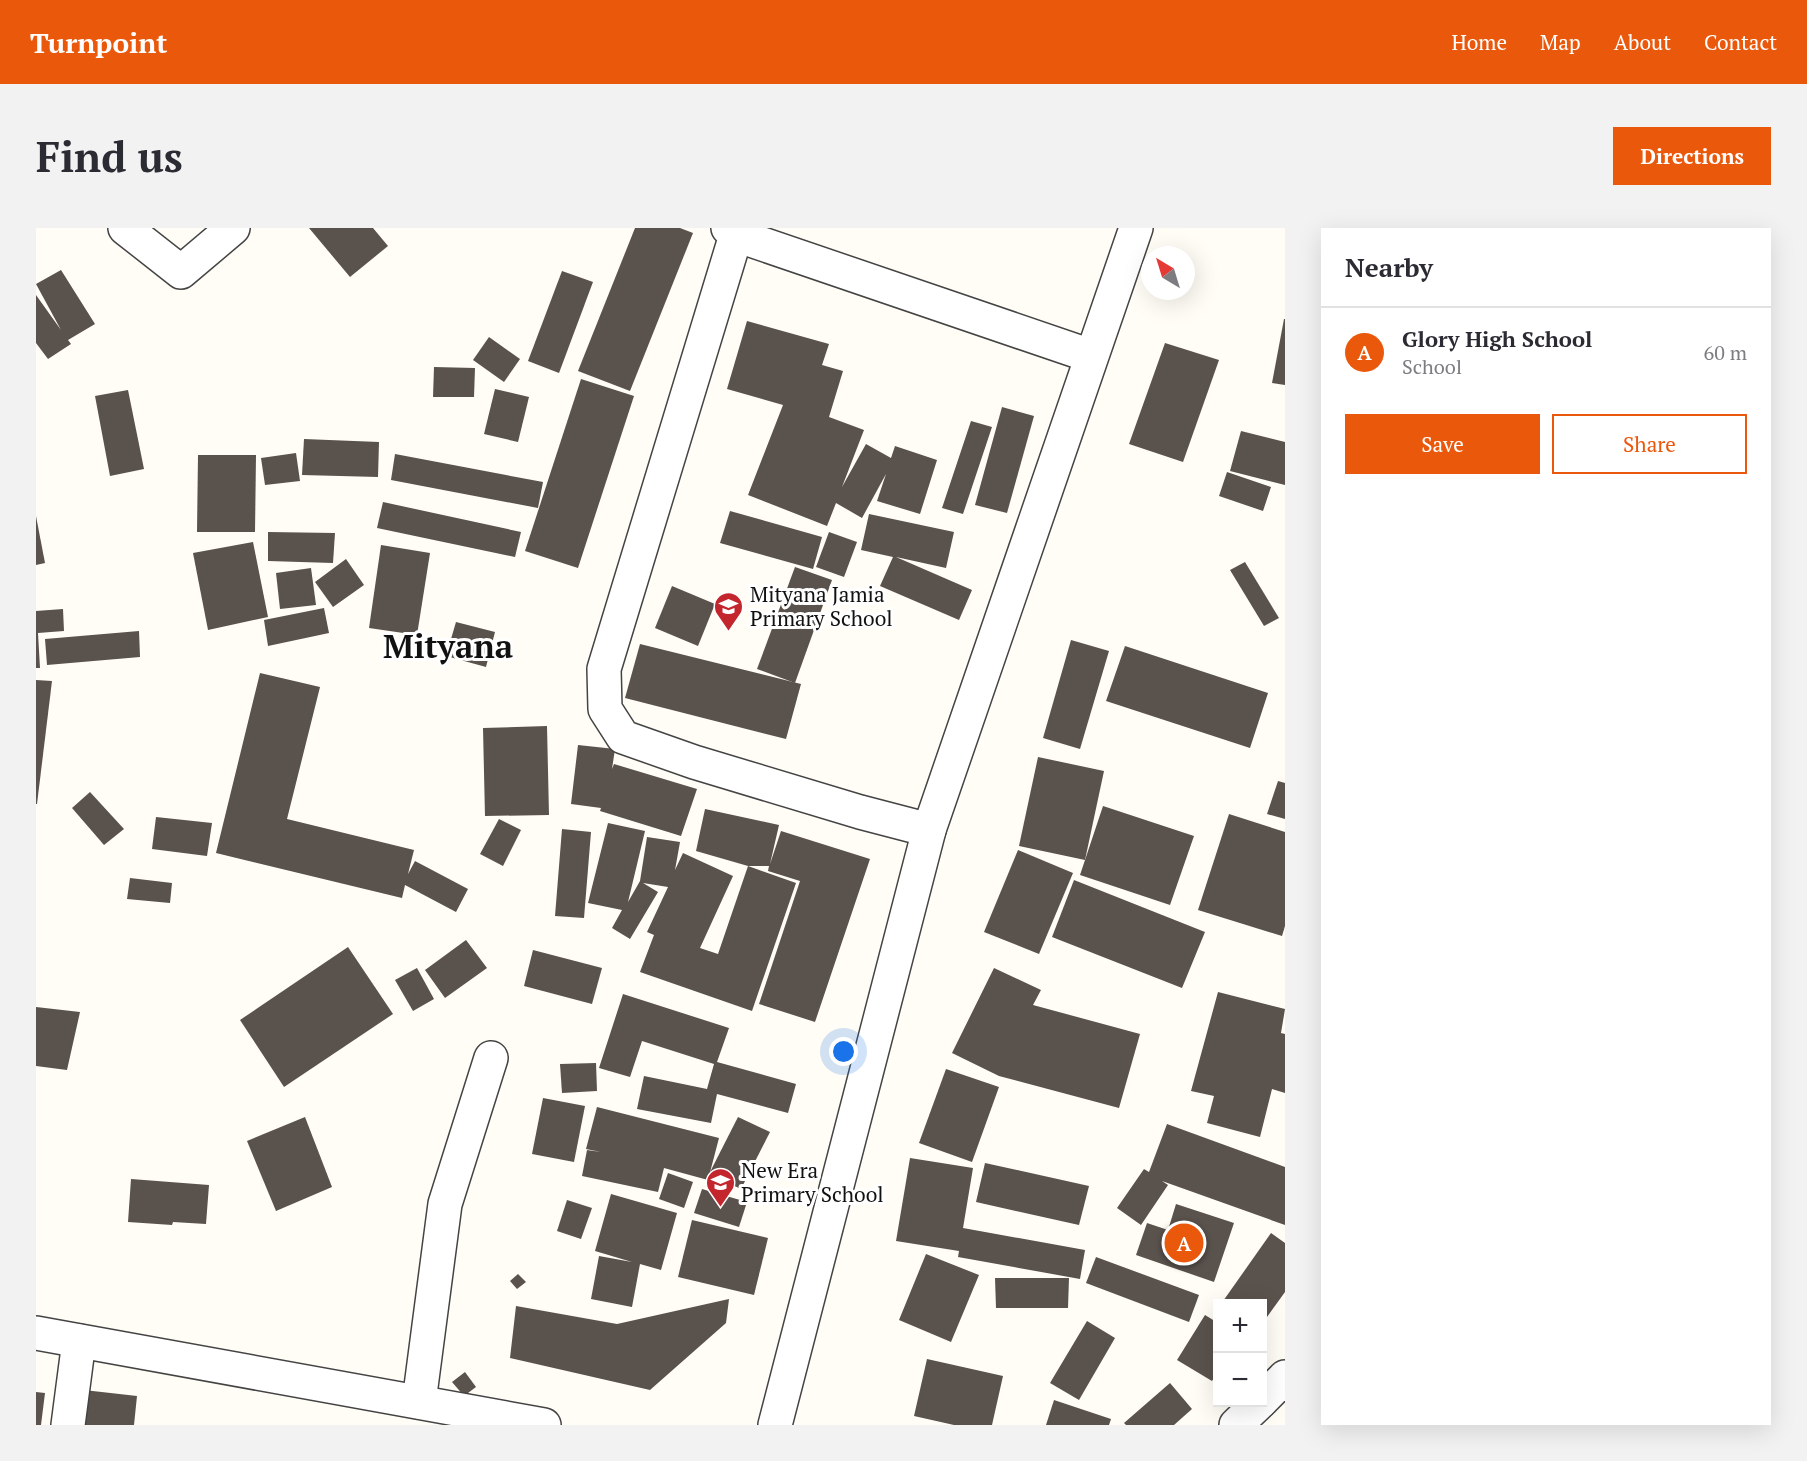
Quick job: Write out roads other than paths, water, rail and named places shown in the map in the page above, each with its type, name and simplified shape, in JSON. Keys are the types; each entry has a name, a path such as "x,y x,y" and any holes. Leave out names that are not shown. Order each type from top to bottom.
{"street":[{"path":"125,228 181,272 233,228"},
{"path":"775,1425 929,830 1136,228"},
{"path":"929,830 716,769 623,737 605,708 604,669 732,232 1091,356"},
{"path":"419,1402 445,1204 491,1058"},
{"path":"36,1333 544,1425"},
{"path":"68,1425 79,1341"},
{"path":"1267,1395 1285,1377"},
{"path":"1236,1425 1255,1407"}],"place":[{"name":"Mityana Jamia Primary School","path":"729,632"},
{"name":"New Era Primary School","path":"720,1208"},
{"name":"Glory High School","path":"1184,1243"}],"district":[{"name":"Mityana","path":"448,645"}]}
